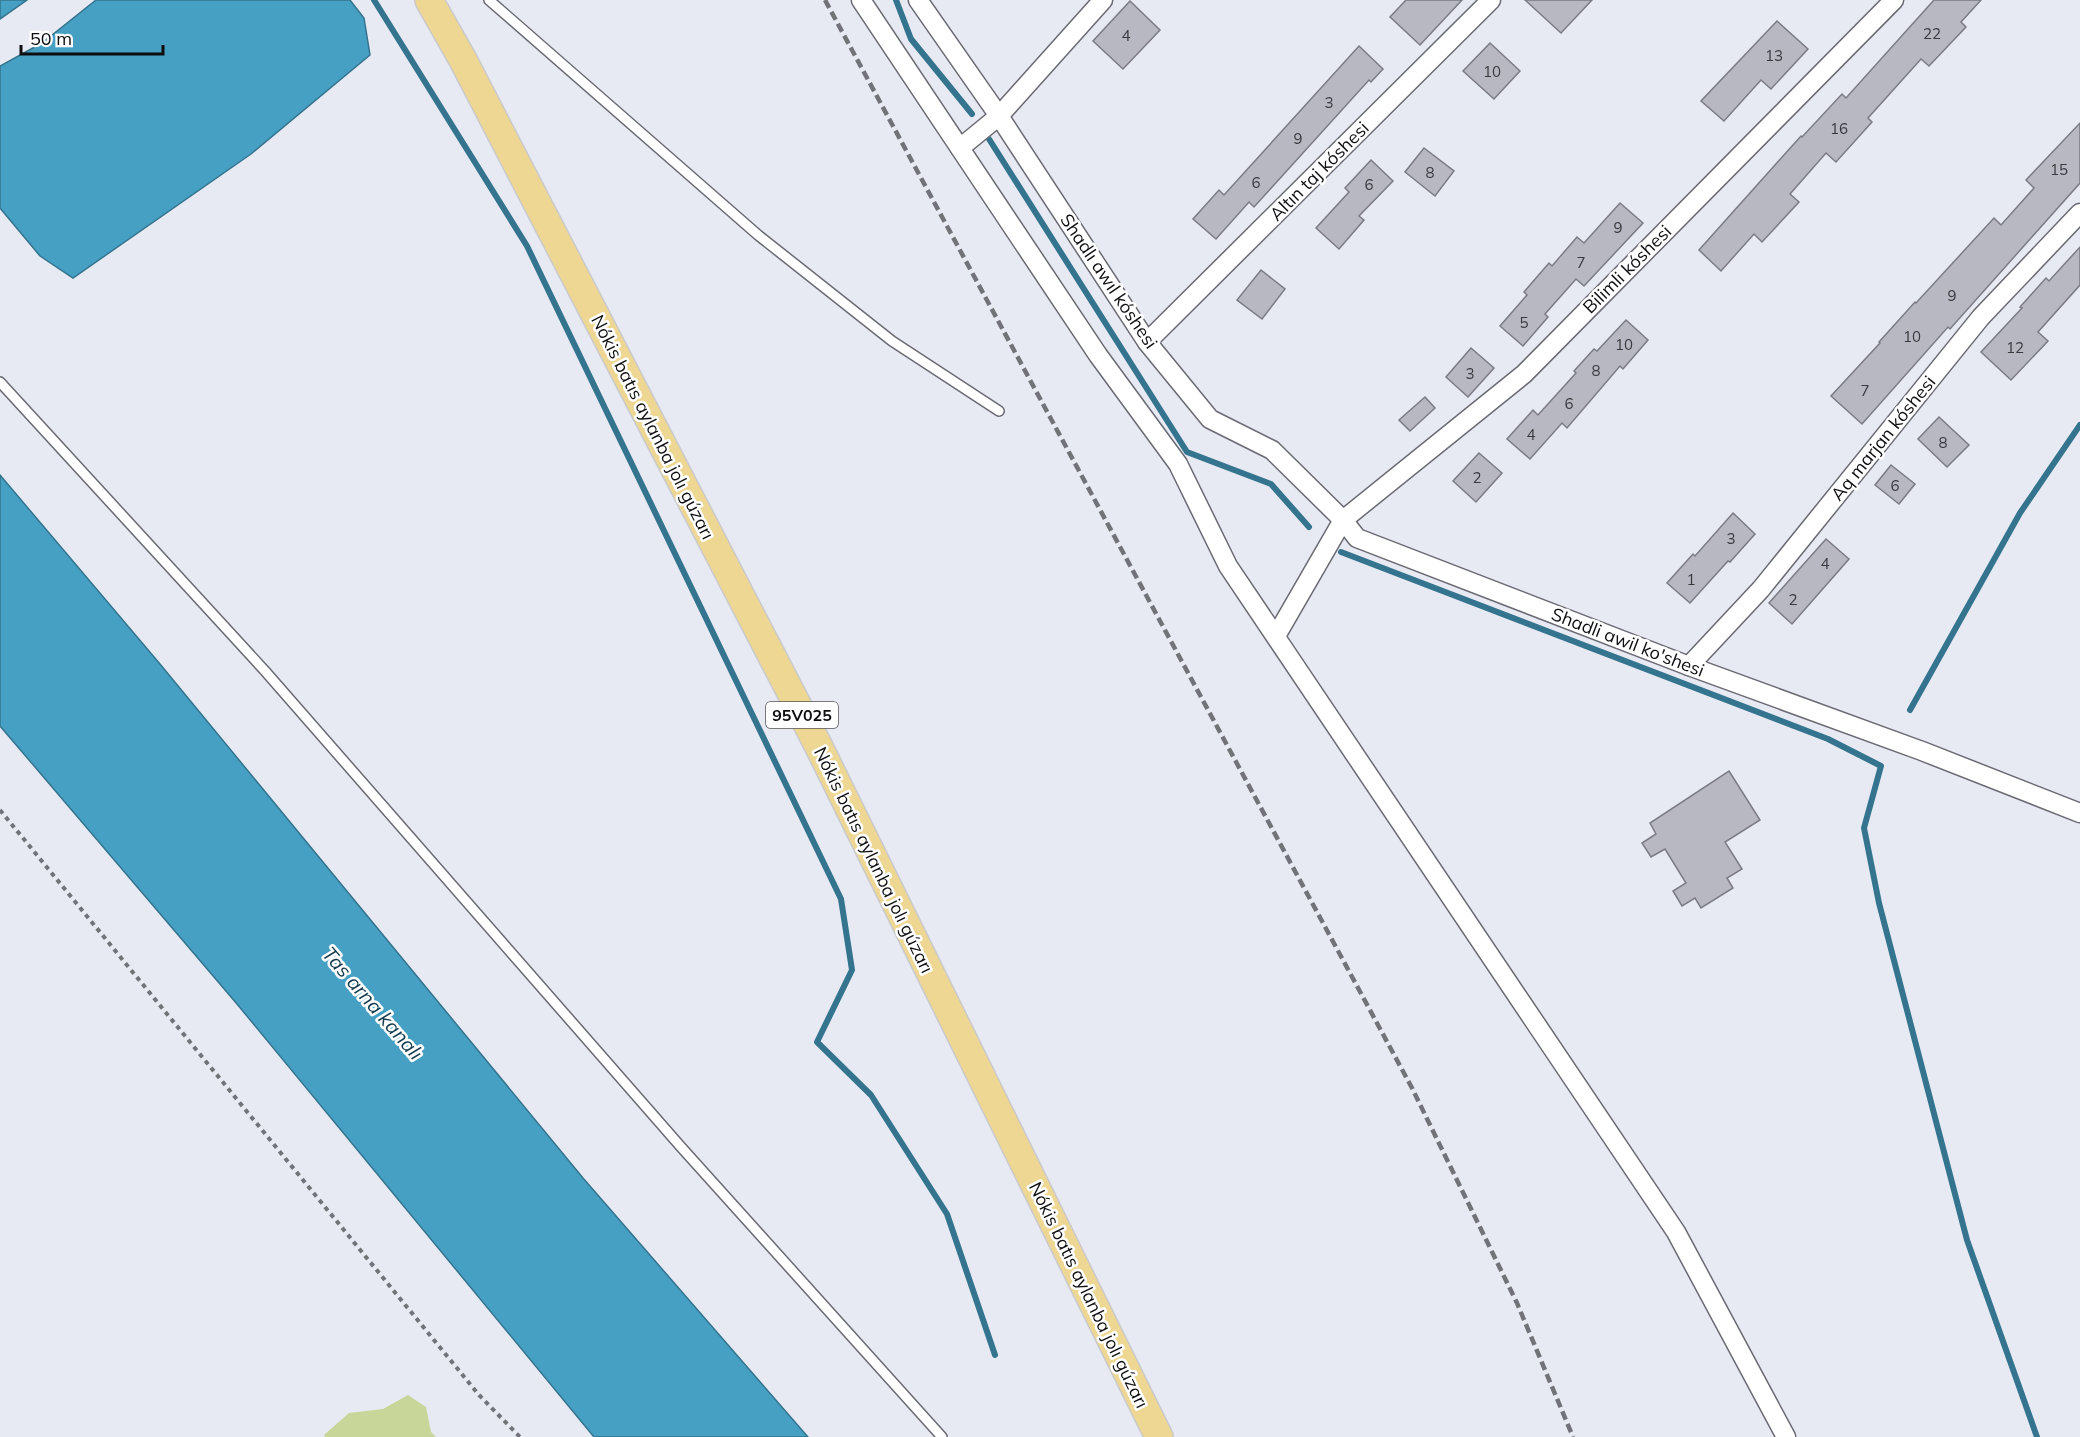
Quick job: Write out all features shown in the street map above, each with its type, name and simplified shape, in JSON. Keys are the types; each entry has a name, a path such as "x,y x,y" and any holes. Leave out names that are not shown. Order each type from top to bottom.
{"main road":[{"name":"Nókis batıs aylanba jolı gúzarı","path":"429,0 463,60 812,734 1160,1437"}],"street":[{"path":"861,0 1098,355 1178,464 1228,566 1676,1232 1786,1437"},
{"name":"Shadlı awıl kóshesi","path":"918,0 999,116 1147,342 1210,419 1272,450 1343,520"},
{"path":"960,148 999,116 1103,0"},
{"name":"Altın taj kóshesi","path":"1147,342 1491,0"},
{"name":"Bilimli kóshesi","path":"1343,520 1524,374 1894,0"},
{"name":"Aq marjan kóshesi","path":"1689,666 1761,589 1981,317 2080,213"},
{"path":"1276,636 1343,520"},
{"name":"Shadli awil ko'shesi","path":"1343,520 1357,538 2080,813"}],"lane":[{"path":"489,0 758,236 892,340 999,411"},
{"path":"0,382 265,671 681,1147 942,1437"}],"path":[{"path":"0,810 479,1395 520,1437"}],"green space":[{"path":"408,1395 426,1407 431,1432 436,1437 325,1437 324,1435 349,1413 383,1409"}],"water":[{"path":"0,0 27,0 0,19"},
{"path":"96,0 350,0 364,18 370,55 251,154 73,278 40,256 0,208 0,66 42,43"},
{"name":"Tas arna kanalı","path":"0,475 160,664 583,1178 808,1437 594,1437 237,1004 0,726"}],"building":[{"path":"1406,0 1462,0 1420,45 1390,17"},
{"path":"1525,0 1592,0 1561,33"},
{"path":"1934,0 1981,0 1961,22 1966,27 1929,66 1921,59 1868,118 1872,122 1836,162 1826,153 1790,194 1799,202 1762,242 1754,234 1721,271 1699,250 1801,136 1842,94 1846,98"},
{"path":"1130,1 1160,30 1123,69 1093,41"},
{"path":"1777,21 1808,49 1771,89 1761,80 1724,121 1701,101"},
{"path":"1490,43 1520,71 1494,99 1463,71"},
{"path":"1359,46 1383,69 1371,82 1369,80 1254,207 1249,202 1216,239 1193,219 1219,190 1224,195"},
{"path":"2080,123 2080,183 1862,424 1831,396 1994,218 2001,225 2034,188 2026,180"},
{"path":"1424,148 1454,171 1435,196 1405,172"},
{"path":"1371,160 1393,181 1359,216 1364,220 1339,249 1316,228 1349,192 1345,188"},
{"path":"1620,203 1643,223 1584,286 1576,279 1545,314 1548,317 1523,346 1500,326 1527,295 1524,292 1549,263 1552,266 1577,237 1584,243"},
{"path":"2080,247 2080,285 2038,332 2048,341 2011,380 1981,352 2046,278 2049,281"},
{"path":"1261,270 1285,289 1262,319 1237,300"},
{"path":"1626,320 1648,340 1623,369 1620,366 1567,428 1562,423 1530,459 1507,439 1533,410 1538,415 1576,373 1574,371 1594,349 1597,351"},
{"path":"1471,348 1494,368 1468,397 1446,377"},
{"path":"1425,397 1435,408 1410,431 1399,420"},
{"path":"1939,417 1969,445 1947,467 1918,439"},
{"path":"1479,453 1502,473 1476,502 1453,481"},
{"path":"1891,465 1915,484 1899,504 1875,485"},
{"path":"1733,513 1755,534 1690,603 1667,583 1693,554 1695,556"},
{"path":"1826,539 1849,559 1792,624 1769,603"},
{"path":"1729,771 1760,820 1725,842 1742,869 1727,878 1733,888 1701,908 1695,898 1682,906 1673,891 1686,883 1665,849 1651,857 1642,843 1656,834 1650,823"}],"waterway":[{"path":"374,0 527,246 841,899 852,970 817,1042 871,1095 947,1214 995,1355"},
{"path":"896,0 911,39 972,114"},
{"path":"989,139 1187,452 1271,484 1309,527"},
{"path":"1910,710 2020,513 2080,425"},
{"path":"1341,552 1828,739 1881,766 1864,828 1879,903 1967,1240 2037,1437"}],"railway":[{"path":"825,0 1412,1088 1517,1303 1573,1437"}]}
